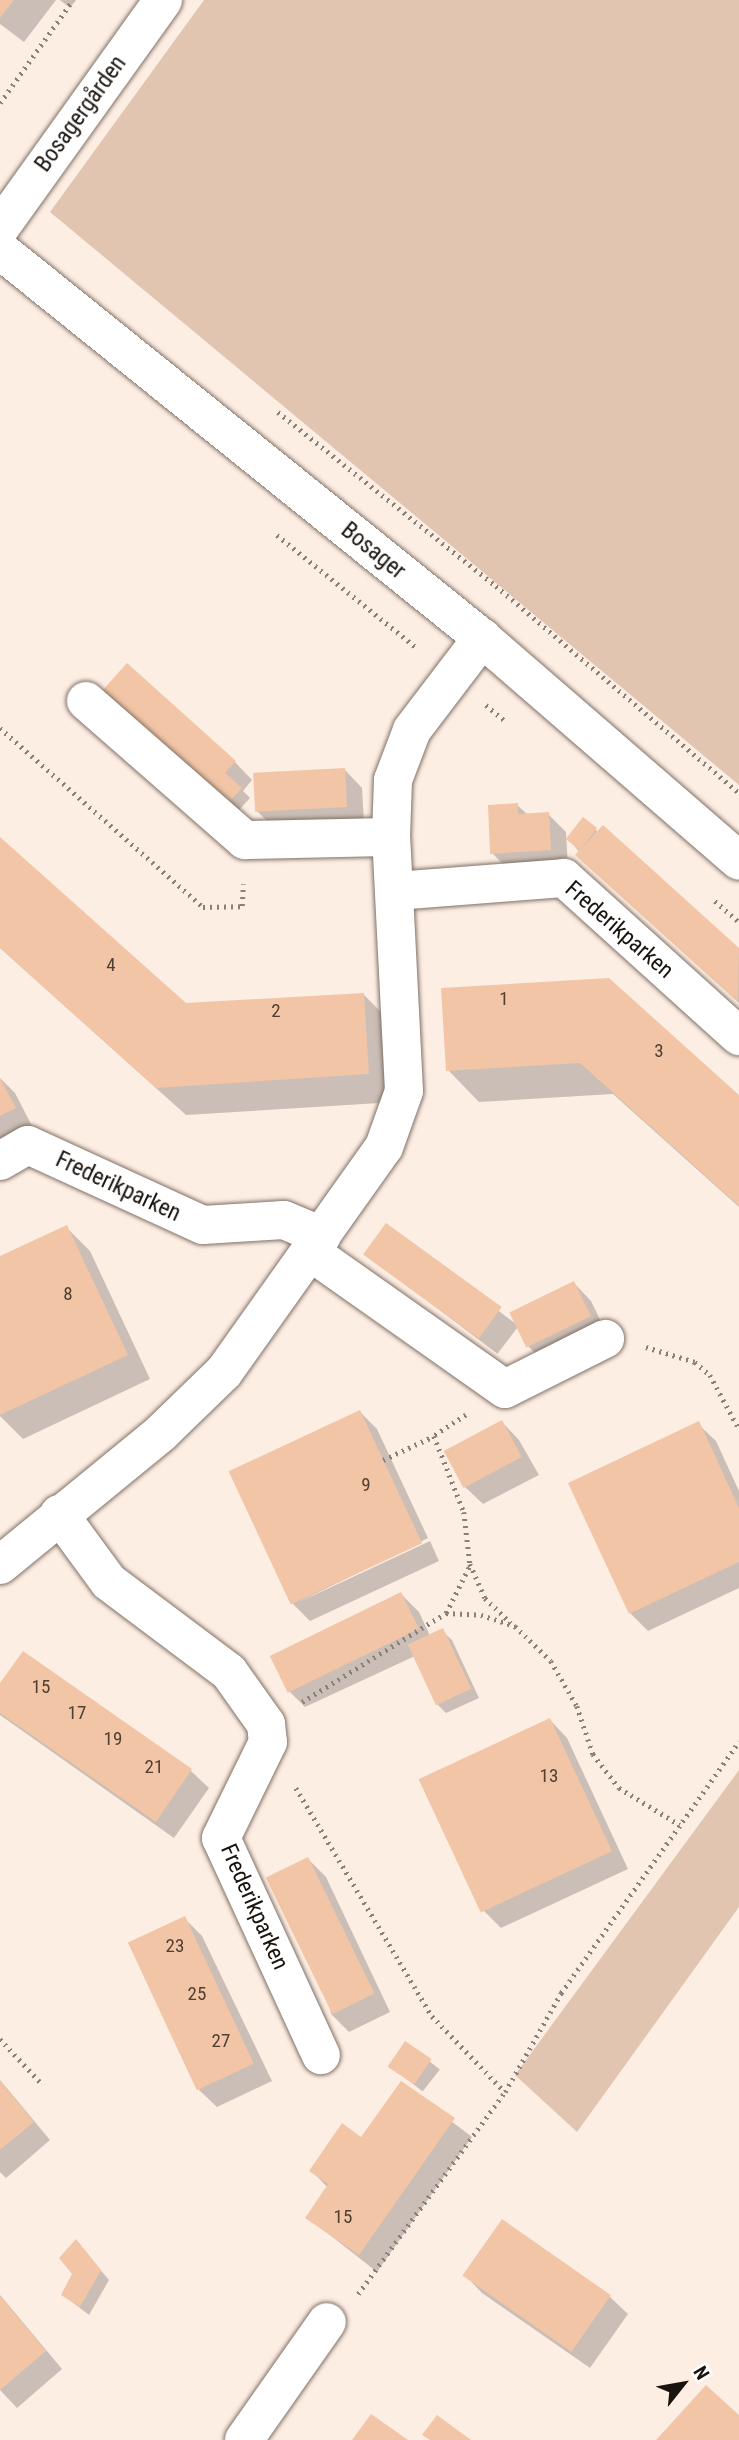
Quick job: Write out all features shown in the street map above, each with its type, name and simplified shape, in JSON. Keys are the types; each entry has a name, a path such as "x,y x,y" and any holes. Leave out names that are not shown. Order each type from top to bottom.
{"street":[{"name":"Bosagergården","path":"0,228 163,0"},
{"name":"Bosager","path":"0,250 482,638 739,860"},
{"path":"7,1546 60,1514 161,1433 224,1373 384,1147 404,1091 391,837 393,780 412,730 482,638"},
{"path":"86,701 244,840 391,837"},
{"name":"Frederikparken","path":"395,891 564,878 739,1036"},
{"name":"Frederikparken","path":"0,1161 28,1145 203,1225 284,1220 505,1389"},
{"path":"505,1389 605,1339"},
{"path":"60,1514 109,1582 229,1672 267,1733"},
{"name":"Frederikparken","path":"267,1733 221,1838 321,2055"},
{"path":"244,2440 327,2322"}],"path":[{"path":"0,103 73,0"},
{"path":"270,529 516,731"},
{"path":"0,728 203,907 242,906 244,840"},
{"path":"705,892 739,922"},
{"path":"605,1339 673,1352 695,1362 710,1375 739,1429"},
{"path":"383,1460 434,1436 505,1389"},
{"path":"434,1436 464,1512 470,1564 485,1598 551,1661 576,1706 593,1754 619,1788 680,1825"},
{"path":"470,1564 446,1613 267,1733 432,2016 505,2092"},
{"path":"446,1613 481,1615 514,1626"},
{"path":"327,2322 346,2311 505,2092 561,1993 739,1742"},
{"path":"0,2039 43,2085"}],"shaded area":[{"path":"204,0 739,0 739,785 50,212"},
{"path":"739,1770 739,1907 577,2132 515,2075"}],"building":[{"path":"0,0 14,0 0,18"},
{"path":"127,663 236,761 225,773 242,788 229,802 102,691"},
{"path":"345,768 347,807 255,812 253,773"},
{"path":"518,803 518,814 549,812 551,850 490,854 488,805"},
{"path":"583,817 597,828 580,850 566,839"},
{"path":"603,825 739,948 738,1002 575,855"},
{"path":"0,837 186,1003 364,993 369,1074 156,1088 0,948"},
{"path":"609,978 739,1095 739,1206 580,1063 446,1071 441,988"},
{"path":"0,1078 16,1108 0,1116"},
{"path":"386,1223 502,1307 479,1339 363,1255"},
{"path":"67,1225 128,1355 0,1415 0,1256"},
{"path":"574,1281 591,1316 526,1348 509,1313"},
{"path":"360,1410 422,1543 291,1605 229,1471"},
{"path":"502,1420 522,1457 463,1488 444,1451"},
{"path":"699,1421 739,1508 739,1562 629,1614 568,1483"},
{"path":"401,1592 419,1629 288,1693 270,1656"},
{"path":"443,1628 471,1689 436,1705 408,1644"},
{"path":"23,1651 192,1769 156,1822 0,1713 0,1683"},
{"path":"550,1718 612,1851 481,1913 419,1779"},
{"path":"308,1857 375,1994 332,2014 266,1878"},
{"path":"185,1916 254,2064 197,2090 128,1943"},
{"path":"405,2041 432,2059 414,2085 388,2067"},
{"path":"0,2081 34,2122 0,2150"},
{"path":"401,2081 455,2118 359,2255 305,2218 328,2184 309,2171 342,2123 361,2137"},
{"path":"502,2219 611,2295 571,2352 462,2276"},
{"path":"76,2239 101,2270 80,2307 61,2295 72,2274 59,2258"},
{"path":"0,2296 46,2351 0,2390"},
{"path":"706,2385 739,2415 739,2440 656,2440"},
{"path":"371,2414 408,2440 352,2440"},
{"path":"437,2415 471,2440 430,2440 422,2435"}]}
